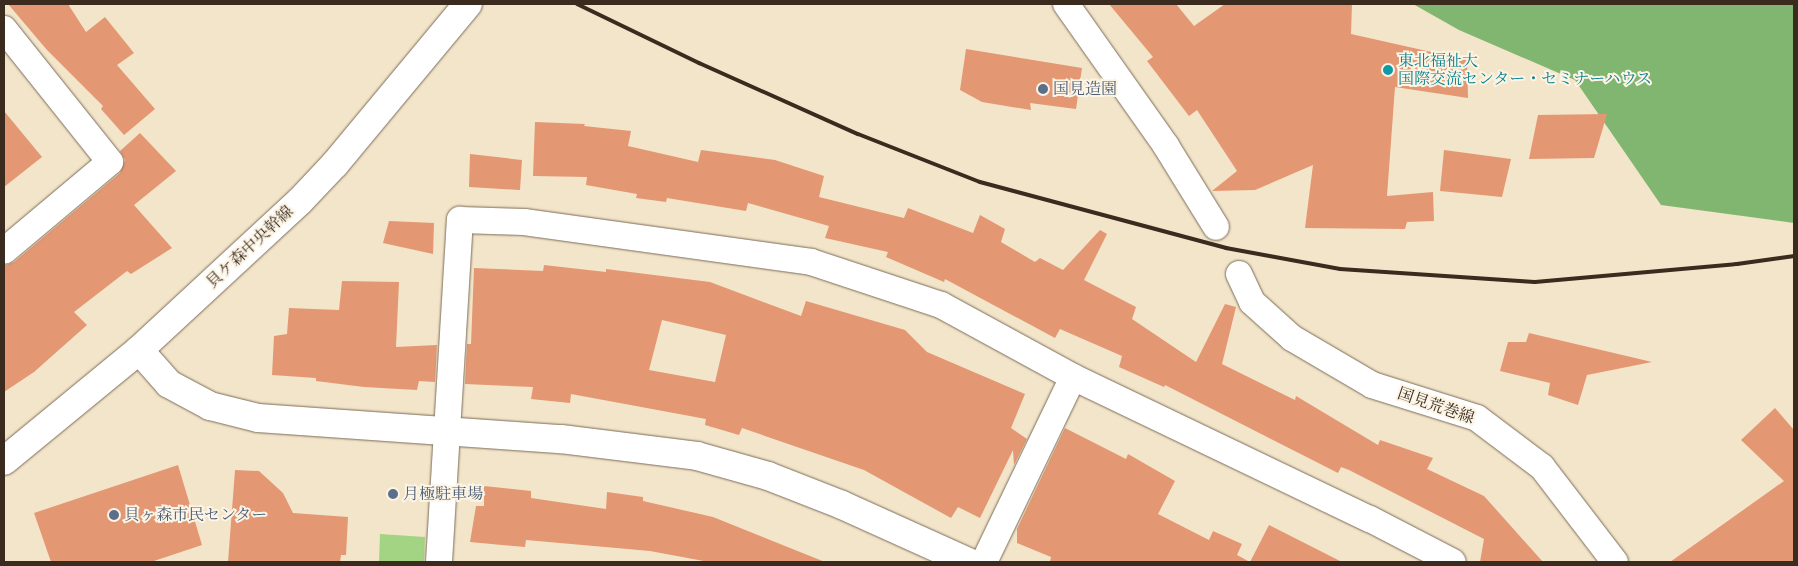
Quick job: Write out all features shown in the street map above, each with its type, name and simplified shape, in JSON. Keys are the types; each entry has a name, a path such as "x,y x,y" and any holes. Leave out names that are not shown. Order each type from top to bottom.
{"street":[{"name":"貝ケ森中央幹線","path":"4,461 138,350 300,201 335,164 468,4"},
{"path":"1066,4 1166,146 1216,227"},
{"path":"4,29 110,162 4,250"},
{"path":"439,562 460,220 524,222 812,262 941,305 1073,378 1362,514 1453,562"},
{"name":"国見荒巻線","path":"1239,274 1252,302 1292,338 1372,385 1477,418 1542,467 1616,562"},
{"path":"138,350 169,384 210,406 258,418 579,441 697,456 768,476 842,504 968,562"},
{"path":"984,562 1073,378"}],"green space":[{"path":"1413,4 1794,4 1794,223 1661,205 1575,80 1459,30"},
{"path":"380,534 425,537 424,562 379,562"}],"building":[{"path":"8,4 68,4 86,32 105,17 134,53 117,65 155,109 124,135 101,109 103,106 47,50"},
{"path":"1109,4 1176,4 1194,26 1225,4 1352,4 1351,34 1467,60 1468,98 1395,87 1387,196 1433,192 1434,221 1407,222 1405,229 1305,228 1313,165 1255,190 1212,191 1237,171 1197,110 1189,116 1147,61 1153,57"},
{"path":"966,49 1082,68 1076,109 1030,103 1031,110 982,102 960,90"},
{"path":"4,111 42,157 4,187"},
{"path":"1607,114 1594,158 1529,159 1538,115"},
{"path":"535,122 585,124 584,126 631,131 628,146 698,162 701,150 775,160 824,176 819,197 904,218 908,208 973,233 980,215 1005,229 1001,242 1035,262 1040,258 1063,270 1100,230 1107,234 1084,280 1136,307 1132,319 1196,362 1225,304 1236,307 1222,364 1295,400 1296,396 1378,445 1380,440 1433,458 1427,469 1484,496 1543,562 1480,562 1484,539 1349,470 1341,467 1338,473 1165,385 1164,387 1119,367 1122,356 1060,329 1055,338 945,279 944,282 886,257 888,252 825,238 829,226 748,203 746,211 667,198 666,202 636,198 637,194 586,185 587,177 533,176"},
{"path":"140,133 176,171 134,205 172,248 131,274 127,271 74,312 87,325 34,372 4,392 4,266 14,262 120,173 125,160 120,151"},
{"path":"1444,150 1511,159 1502,197 1440,191"},
{"path":"470,154 522,160 520,190 469,187"},
{"path":"389,221 434,223 433,254 383,243"},
{"path":"544,265 606,272 606,269 710,282 801,316 806,301 905,330 927,352 1025,394 1011,428 1027,439 1014,465 1013,450 980,518 958,507 951,518 864,470 742,428 739,435 705,425 706,419 571,394 570,403 531,399 533,387 465,384 467,344 471,344 474,268 543,271","holes":["662,320 726,335 715,382 649,370"]},
{"path":"342,281 399,282 396,347 437,345 435,382 419,381 417,390 364,387 316,381 316,378 272,375 274,336 287,334 289,308 339,310"},
{"path":"1529,333 1652,362 1587,375 1578,405 1548,395 1550,383 1500,371 1508,342 1526,342"},
{"path":"1775,408 1794,430 1794,562 1670,562 1784,481 1741,440"},
{"path":"1065,428 1126,459 1128,454 1175,481 1158,514 1209,540 1213,531 1242,544 1237,555 1250,562 1050,562 1051,557 1017,543 1017,529"},
{"path":"178,465 202,545 151,562 51,562 34,513"},
{"path":"235,470 259,471 283,493 293,513 348,517 346,555 341,555 340,562 228,562"},
{"path":"484,486 531,491 531,498 606,509 607,492 643,497 643,501 713,517 825,562 709,562 650,551 526,540 525,547 470,542 476,506 484,506"},
{"path":"1269,525 1342,562 1250,562"}],"railway":[{"path":"577,4 699,63 858,134 980,182 1226,248 1340,269 1535,282 1737,264 1794,256"}],"place":[{"name":"東北福祉大 国際交流センター・セミナーハウス","path":"1388,70"},
{"name":"国見造園","path":"1043,89"},
{"name":"月極駐車場","path":"393,494"},
{"name":"貝ヶ森市民センター","path":"114,515"}]}
